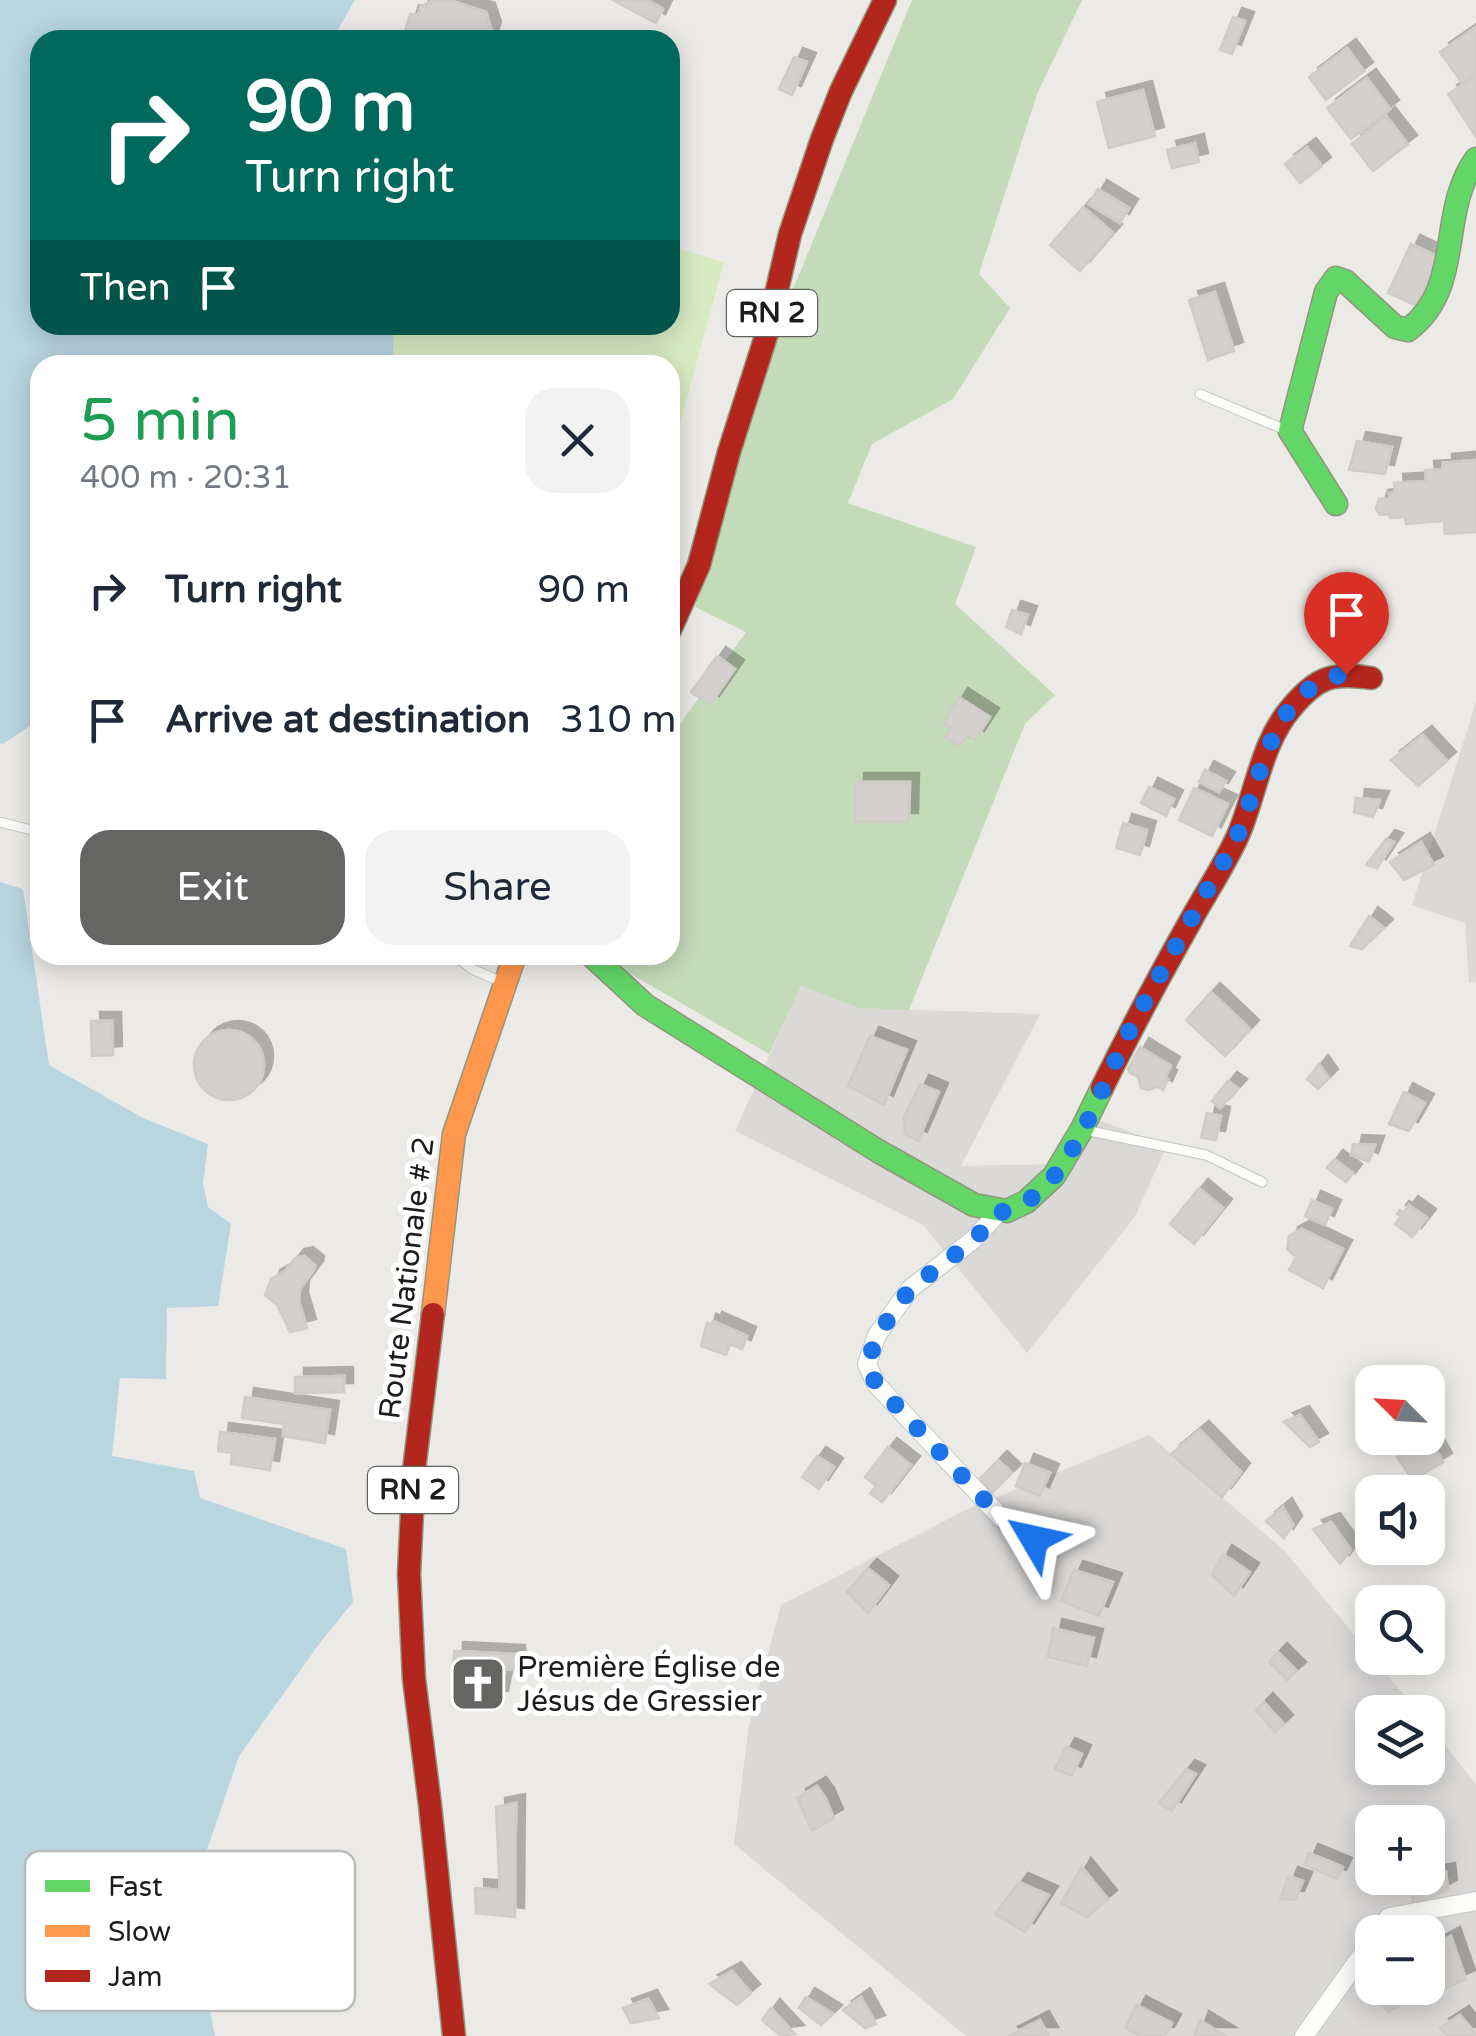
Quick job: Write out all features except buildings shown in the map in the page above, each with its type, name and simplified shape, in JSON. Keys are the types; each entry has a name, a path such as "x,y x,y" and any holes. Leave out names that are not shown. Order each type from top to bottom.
{"main road":[{"name":"RN 2","path":"680,608 699,565 767,333 790,234 822,139 885,0"},
{"path":"1336,504 1290,432 1326,292 1336,278 1345,281 1395,327 1408,330 1422,324 1438,301 1462,179 1476,159"},
{"path":"602,965 645,1005 878,1151 974,1206 1008,1211 1026,1202 1054,1176 1082,1129 1134,1022 1238,835 1276,729 1310,688 1328,676 1371,678"},
{"name":"Route Nationale # 2","path":"454,2036 414,1679 409,1574 414,1470 454,1134 511,965"}],"street":[{"path":"999,1212 974,1240 910,1289 878,1334 867,1364 876,1384 1008,1525 1034,1539"},
{"path":"1401,1915 1476,1902"},
{"path":"1304,2036 1355,1965"}],"lane":[{"path":"1200,394 1290,432"},
{"path":"0,822 30,830"},
{"path":"467,965 504,984"},
{"path":"1082,1129 1206,1155 1262,1182"}],"shaded area":[{"path":"1476,702 1476,982 1469,983 1465,923 1412,905"},
{"path":"801,985 859,1008 1040,1014 961,1166 1056,1164 1083,1114 1167,1146 1134,1218 1027,1353 923,1225 735,1131"},
{"path":"1149,1435 1284,1550 1355,1636 1355,1675 1387,1675 1404,1695 1355,1695 1355,1785 1445,1785 1445,1745 1476,1784 1476,2036 966,2036 734,1844 749,1725 781,1605 970,1508"}],"green space":[{"path":"912,0 1082,0 1037,94 979,274 1010,308 953,399 872,444 848,503 976,547 955,604 1055,695 1025,724 909,1010 859,1008 801,986 769,1054 615,965 680,965 680,724 746,632 695,607 782,316"},
{"path":"680,249 724,262 680,423 680,355 393,355 394,335 680,335"}],"water":[{"path":"0,0 355,0 338,30 30,30 30,335 394,335 393,355 30,355 30,726 0,743"},
{"path":"0,882 23,889 30,965 34,965 49,1065 143,1118 208,1144 203,1183 208,1207 231,1224 218,1306 167,1308 166,1379 120,1378 112,1456 194,1471 200,1498 346,1549 353,1602 239,1756 207,1851 25,1851 25,2011 210,2011 215,2036 0,2036"}],"traffic: fast":[{"path":"1336,504 1290,431 1326,292 1336,278 1345,281 1395,327 1408,330 1426,313 1437,293 1457,203 1476,159"},
{"path":"602,965 645,1005 878,1151 974,1205 1007,1211 1026,1202 1054,1176 1102,1088"}],"traffic: slow":[{"path":"433,1314 454,1134 512,965"}],"traffic: jam":[{"path":"680,608 699,565 767,333 790,234 822,139 885,0"},
{"path":"1102,1088 1234,844 1282,720 1318,683 1346,676 1371,678"},
{"path":"433,1314 414,1470 409,1574 414,1679 454,2036"}],"place":[{"name":"Première Église de Jésus de Gressier","path":"478,1684"}],"route":[{"path":"1034,1539 1008,1525 876,1384 867,1364 878,1334 910,1289 974,1240 999,1212 1026,1202 1054,1176 1238,835 1276,729 1310,688 1328,676 1346,674"}]}
